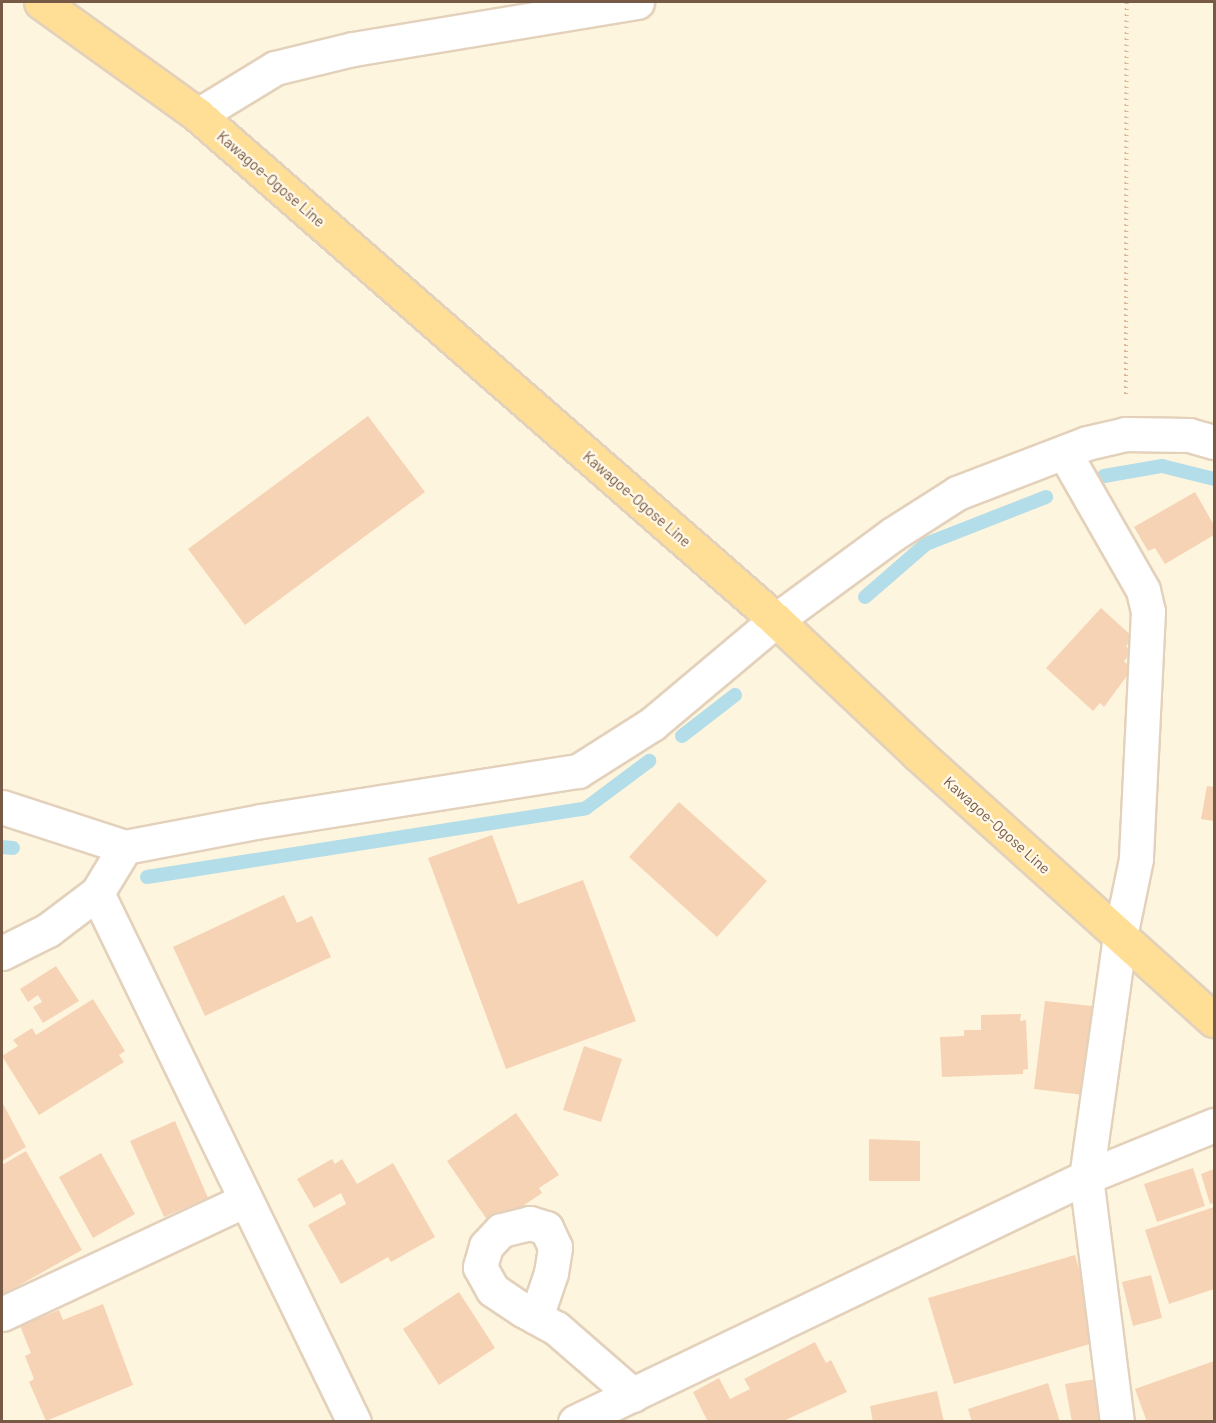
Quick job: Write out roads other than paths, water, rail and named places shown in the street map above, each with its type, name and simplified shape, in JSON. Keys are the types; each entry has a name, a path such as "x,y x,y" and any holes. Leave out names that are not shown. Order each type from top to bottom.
{"main road":[{"name":"Kawagoe-Ogose Line","path":"41,2 198,116 776,620 1120,936 1215,1020"}],"street":[{"path":"198,116 274,68 353,49 637,2"},
{"path":"2,807 125,847 261,821 578,771 652,724 776,620 893,534 957,493 1064,452 1125,434 1189,435 1215,442"},
{"path":"1064,452 1143,590 1148,611 1136,859 1120,936 1086,1177 1117,1422"},
{"path":"2,953 48,930 97,893 125,847"},
{"path":"97,893 354,1422"},
{"path":"575,1422 1086,1177 1215,1125"},
{"path":"2,1314 245,1200"},
{"path":"536,1317 600,1362 633,1395"}],"waterway":[{"path":"1104,476 1162,466 1214,479"},
{"path":"865,597 926,544 1046,497"},
{"path":"682,736 735,695"},
{"path":"147,877 586,808 649,761"},
{"path":"2,847 13,848"}]}
